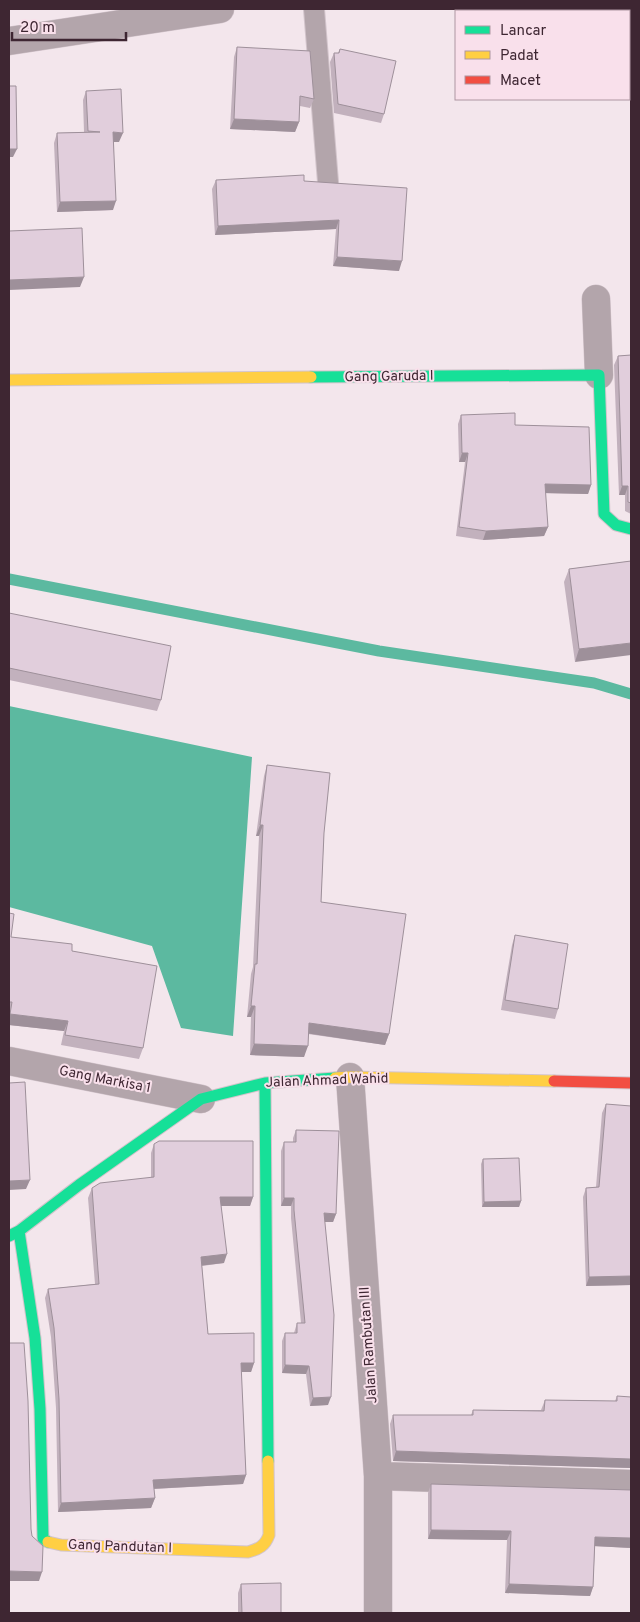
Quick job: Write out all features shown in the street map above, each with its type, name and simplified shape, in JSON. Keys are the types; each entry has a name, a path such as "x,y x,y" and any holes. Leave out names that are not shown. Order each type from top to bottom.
{"street":[{"path":"9,41 220,9"},
{"path":"596,299 604,514 616,525 631,529"},
{"name":"Gang Garuda I","path":"9,380 599,375"},
{"name":"Gang Markisa 1","path":"9,1061 201,1098"},
{"name":"Jalan Ahmad Wahid","path":"14,1234 201,1098 265,1082 350,1077 631,1083"},
{"name":"Jalan Rambutan III","path":"350,1077 378,1476 378,1613"},
{"name":"Gang Pandutan I","path":"14,1234 34,1338 40,1409 43,1538 50,1544 248,1552 261,1549 266,1544 270,1535 267,1426 265,1082"},
{"path":"378,1476 631,1484"}],"lane":[{"path":"314,9 328,182"}],"shaded area":[{"path":"9,706 252,757 233,1036 181,1028 152,946 9,907"}],"building":[{"path":"529,9 571,9 571,10"},
{"path":"237,47 310,51 314,99 300,96 299,122 234,119"},
{"path":"340,49 396,61 384,114 338,104 334,53 339,53"},
{"path":"9,86 16,86 17,149 9,149"},
{"path":"121,89 123,133 113,132 116,201 60,202 57,133 100,132 88,131 86,91"},
{"path":"304,175 304,181 407,188 402,261 337,257 339,220 218,226 216,180"},
{"path":"82,228 84,277 9,280 9,231"},
{"path":"631,355 631,503 628,502 628,486 622,486 618,356"},
{"path":"515,413 515,425 589,427 591,485 545,484 548,527 486,531 459,527 468,453 462,453 461,415"},
{"path":"631,561 631,643 579,649 569,569"},
{"path":"9,613 171,646 161,700 9,668"},
{"path":"267,765 330,773 324,833 321,902 406,914 389,1034 309,1023 308,1046 254,1044 255,1006 251,1006 255,964 257,964 263,825 260,825"},
{"path":"9,913 14,914 11,937 72,944 72,951 157,966 143,1048 65,1035 68,1021 10,1014 12,1002 9,1002"},
{"path":"515,935 568,944 558,1009 505,1000"},
{"path":"25,1082 30,1180 9,1181 9,1083"},
{"path":"606,1104 631,1106 631,1276 589,1277 586,1188 599,1187"},
{"path":"296,1130 339,1131 336,1214 324,1213 334,1315 331,1397 313,1398 309,1366 285,1365 285,1333 297,1333 297,1323 305,1323 294,1198 284,1198 284,1142 296,1142"},
{"path":"159,1141 253,1141 253,1197 220,1197 227,1254 201,1257 208,1334 254,1333 254,1363 241,1363 246,1475 153,1480 155,1498 61,1503 59,1399 54,1328 48,1289 99,1284 92,1188 100,1183 154,1177 154,1144"},
{"path":"519,1158 521,1201 484,1202 483,1159"},
{"path":"9,1343 24,1343 28,1401 31,1529 32,1536 43,1546 42,1572 9,1571"},
{"path":"617,1396 631,1397 631,1459 396,1451 393,1415 473,1415 473,1410 544,1411 545,1400 617,1401"},
{"path":"431,1484 631,1490 631,1538 595,1537 593,1587 509,1584 511,1531 431,1530"},
{"path":"281,1583 281,1613 242,1613 241,1584"}],"waterway":[{"path":"9,579 379,651 594,683 631,694"}],"traffic: fast":[{"path":"311,377 599,375 604,514 616,525 631,529"},
{"path":"9,1236 19,1231 79,1185 201,1099 265,1083 335,1078"},
{"path":"265,1083 268,1461"},
{"path":"19,1231 35,1338 40,1409 43,1538 48,1542"}],"traffic: slow":[{"path":"9,380 311,377"},
{"path":"335,1078 554,1081"},
{"path":"48,1542 61,1545 248,1552 255,1550 263,1544 269,1535 268,1461"}],"traffic: jam":[{"path":"554,1081 631,1083"}]}
